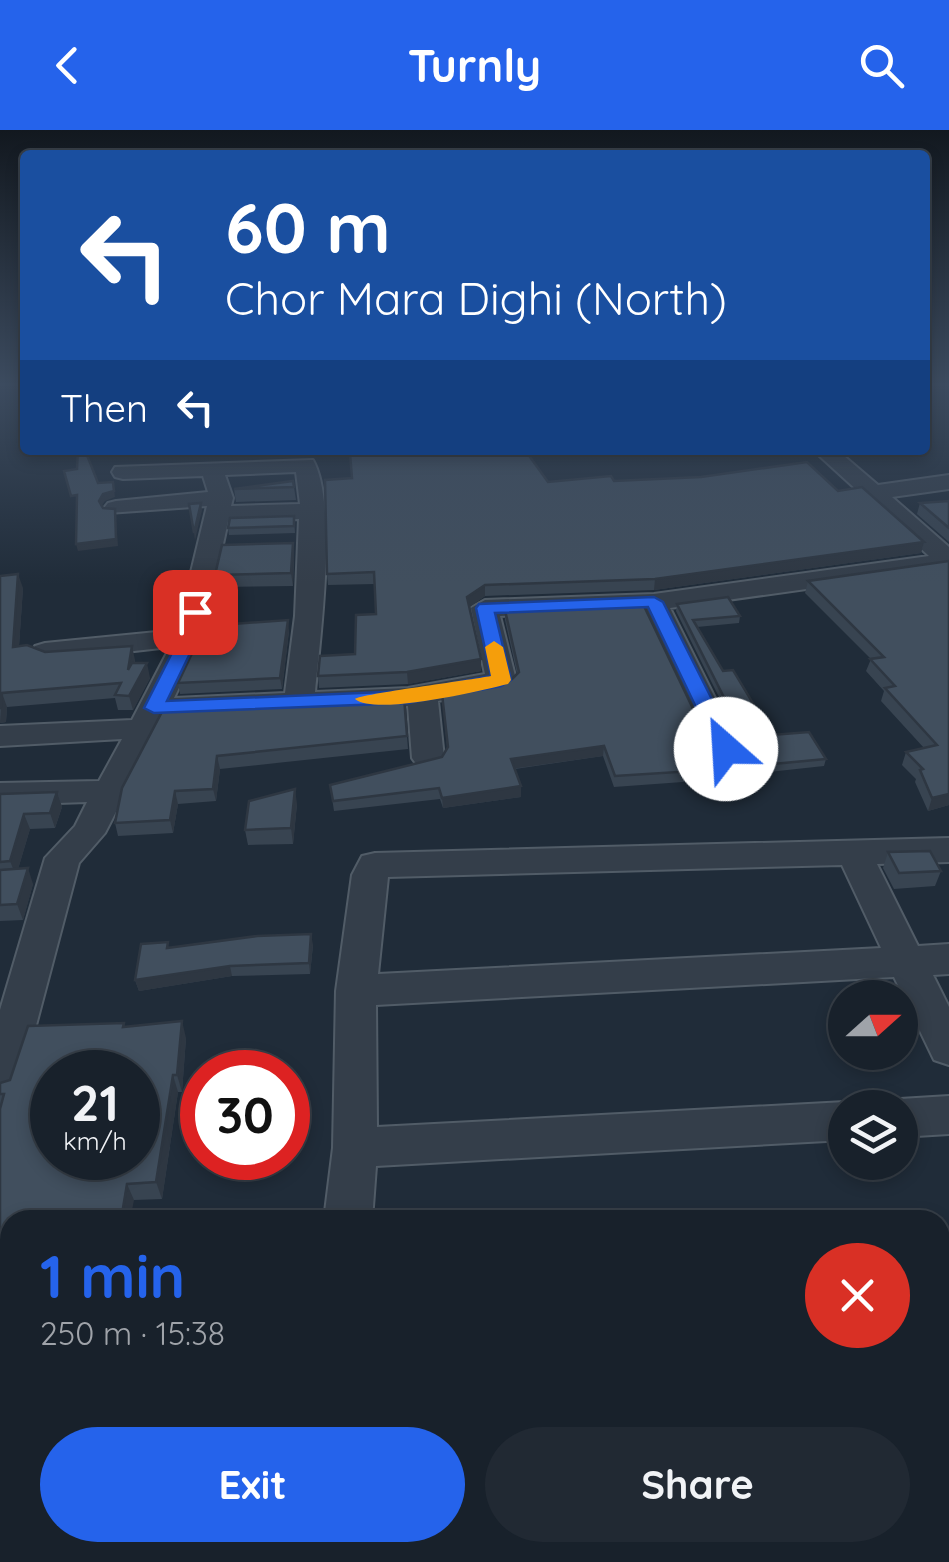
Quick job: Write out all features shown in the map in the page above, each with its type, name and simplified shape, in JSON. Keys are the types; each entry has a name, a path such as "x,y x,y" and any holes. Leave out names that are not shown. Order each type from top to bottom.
{"street":[{"path":"830,455 949,560"},
{"path":"123,472 305,465 312,492 299,545 310,616 299,702"},
{"path":"0,1082 63,858 88,833 189,637 220,547 220,506 212,469"},
{"path":"872,492 949,482"},
{"path":"116,508 220,506 310,511"},
{"path":"0,736 299,702 422,694 501,680 488,596 654,602 949,560"},
{"path":"654,602 734,768"},
{"path":"45,652 189,637"},
{"path":"422,694 428,758"},
{"path":"0,794 108,791"},
{"path":"349,1210 355,1148 356,991 370,874 376,865 949,850"},
{"path":"854,852 949,1048"},
{"path":"356,991 949,960"},
{"path":"918,1117 949,1115"},
{"path":"355,1148 828,1121"}],"building":[{"path":"78,455 87,455 98,483 113,482 114,491 103,494 99,501 103,508 115,509 116,539 76,544 77,495 71,496 64,471 77,469"},
{"path":"350,455 529,455 548,482 611,476 614,481 701,477 807,462 838,491 862,487 924,542 655,579 485,585 467,597 481,659 407,672 318,676 320,656 355,654 356,615 376,614 374,572 327,574 325,480 352,478"},
{"path":"293,481 294,487 234,489"},
{"path":"949,501 949,528 920,503"},
{"path":"201,503 194,533 189,504"},
{"path":"294,516 294,526 228,528 230,518"},
{"path":"293,543 291,573 215,575 222,545"},
{"path":"949,561 949,794 932,798 920,770 923,769 906,752 937,745 885,688 895,686 870,659 884,657 808,581"},
{"path":"18,574 13,647 27,645 45,652 132,646 128,670 132,663 147,663 129,696 115,695 121,683 2,693 0,708 0,576"},
{"path":"728,597 740,616 693,620 723,671 733,670 772,735 809,732 826,759 752,766 755,759 677,604"},
{"path":"643,604 717,759 726,769 615,776 604,746 511,759 521,786 442,798 439,788 333,801 330,785 442,757 448,747 442,694 512,679 519,672 505,610"},
{"path":"288,620 280,678 178,683 205,626"},
{"path":"404,697 407,736 217,756 213,789 175,791 170,820 115,823 122,788 164,708"},
{"path":"295,789 291,828 245,830 249,801"},
{"path":"57,792 50,813 24,814 10,861 0,862 0,794"},
{"path":"930,851 941,871 899,873 888,852"},
{"path":"28,868 17,904 0,905 0,870"},
{"path":"311,934 309,963 230,966 135,980 141,944 168,942 167,948 257,936"},
{"path":"182,1021 177,1075 173,1075 160,1157 160,1050 30,1050 30,1180 156,1180 127,1184 123,1210 0,1210 0,1109 4,1094 0,1094 0,1083 10,1080 28,1026 124,1023 123,1027"}],"slow traffic":[{"path":"365,699 408,697 501,680 494,647"}],"route":[{"path":"195,612 189,637 154,708 408,697 501,680 485,608 654,602 726,749"}]}
